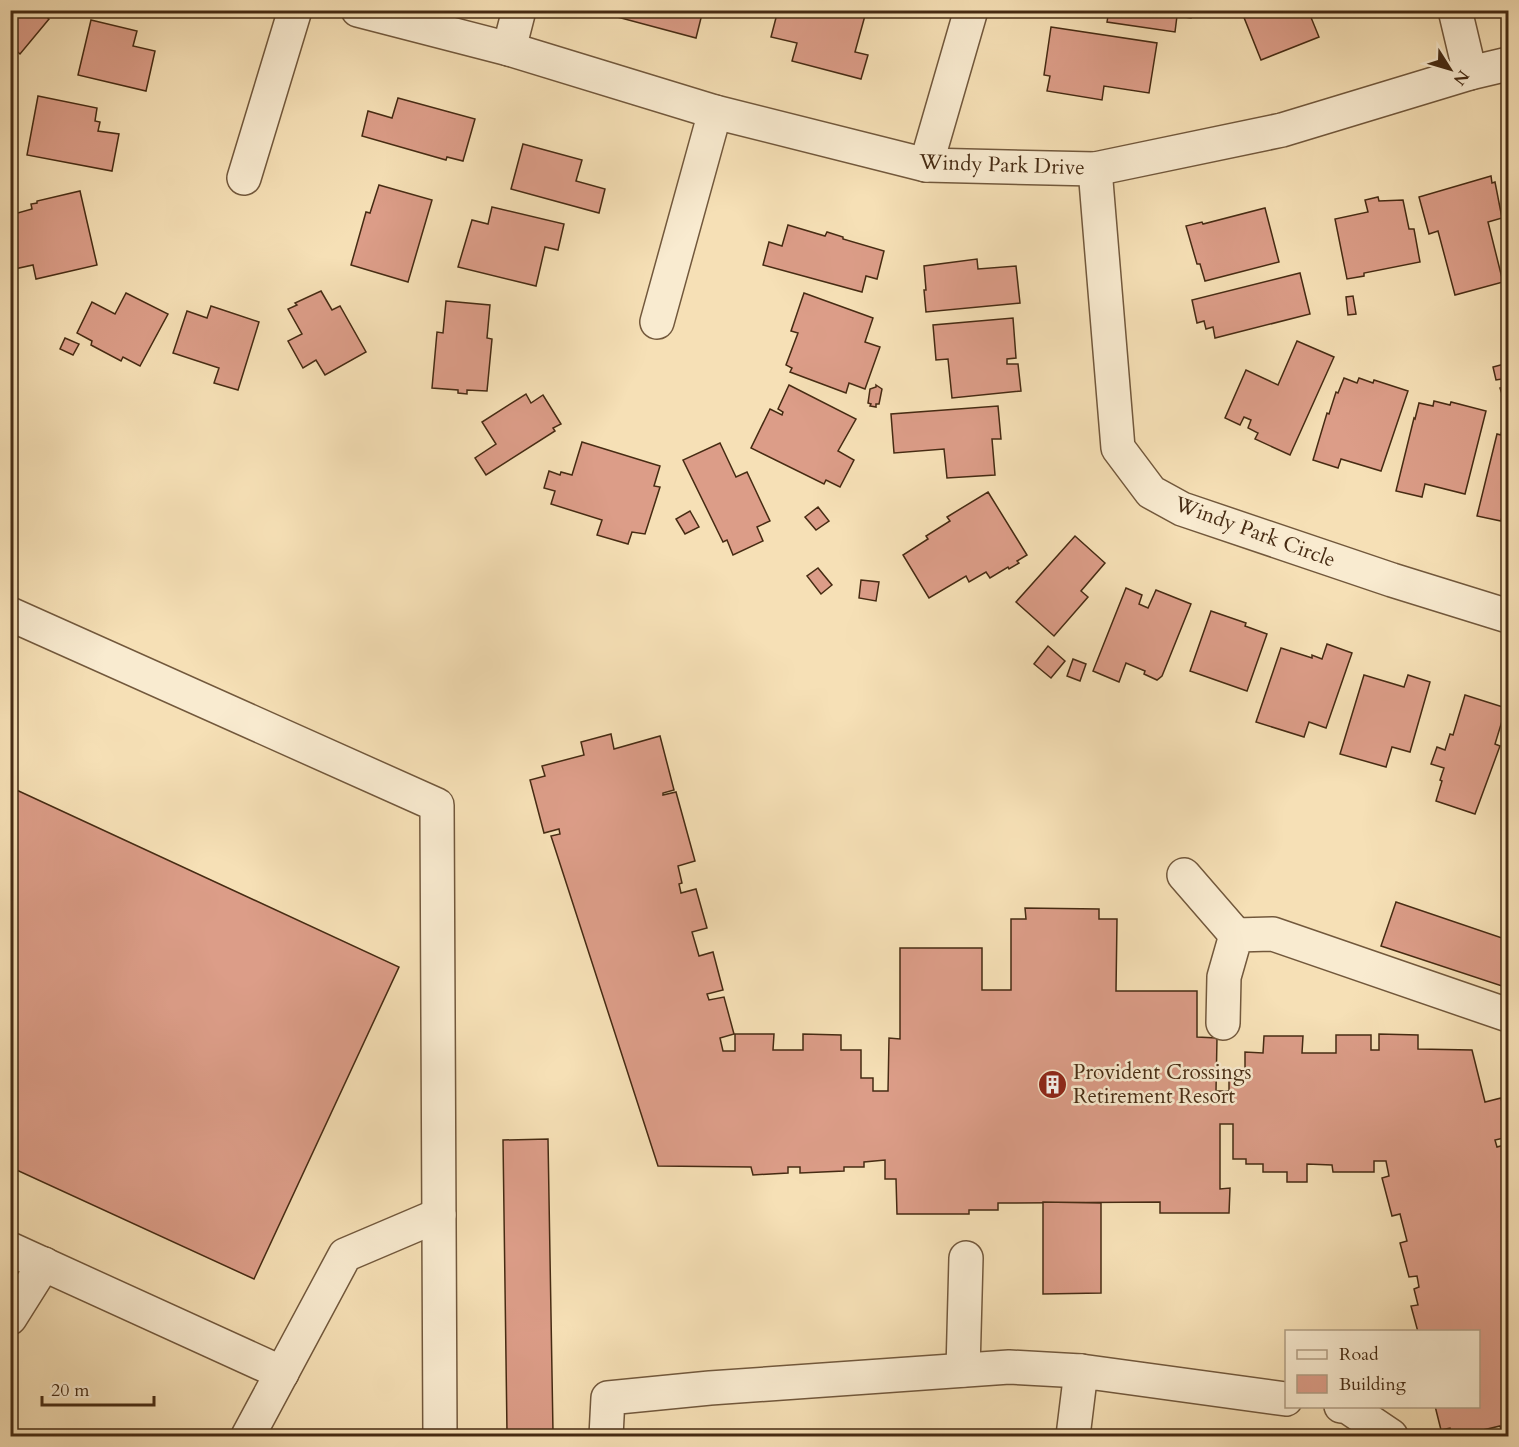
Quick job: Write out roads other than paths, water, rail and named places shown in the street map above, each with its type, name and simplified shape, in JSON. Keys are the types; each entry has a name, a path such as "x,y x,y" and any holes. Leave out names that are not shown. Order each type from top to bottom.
{"street":[{"path":"244,178 296,10"},
{"name":"Windy Park Drive","path":"357,10 509,49 715,112 926,165 1095,169 1282,130 1470,73 1509,64"},
{"path":"509,49 519,10"},
{"path":"926,165 971,10"},
{"path":"1455,10 1470,73"},
{"path":"657,322 715,112"},
{"name":"Windy Park Circle","path":"1095,169 1118,448 1151,492 1182,509 1392,580 1509,616"},
{"path":"10,614 437,805 440,1437"},
{"path":"1184,875 1236,935"},
{"path":"1236,935 1273,934 1509,1015"},
{"path":"1223,1023 1224,977 1236,935"},
{"path":"248,1437 345,1255 439,1215"},
{"path":"10,1249 282,1373"},
{"path":"963,1370 966,1258"},
{"path":"10,1318 44,1264"},
{"path":"606,1437 608,1398 710,1388 1009,1367 1081,1371 1285,1399"},
{"path":"1073,1437 1081,1371"},
{"path":"1349,1408 1390,1437"}],"place":[{"name":"Provident Crossings Retirement Resort","path":"1052,1084"}]}
